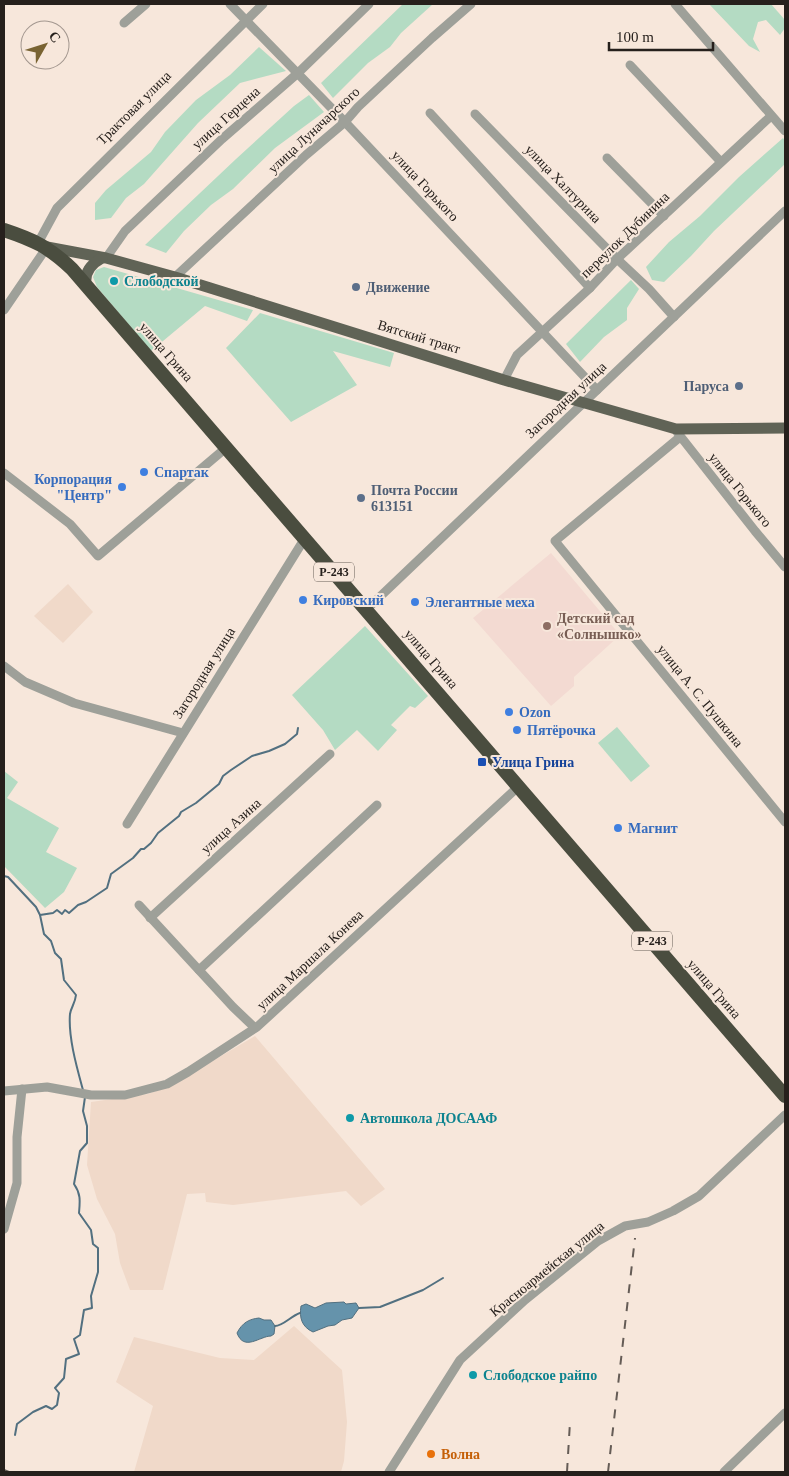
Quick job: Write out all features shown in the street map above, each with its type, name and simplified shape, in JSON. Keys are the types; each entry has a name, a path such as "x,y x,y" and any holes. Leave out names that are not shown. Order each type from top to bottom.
{"highway":[{"name":"Р-243","path":"4,230 42,245"},
{"name":"улица Грина","path":"42,245 72,269 86,285 785,1096"}],"main road":[{"name":"Вятский тракт","path":"42,245 104,258 175,277 678,433 785,428"},
{"path":"86,285 85,279 88,270 104,258"}],"street":[{"path":"124,22 146,4"},
{"name":"улица Горького","path":"230,4 345,122 597,390"},
{"name":"Трактовая улица","path":"4,310 42,245 57,208 263,4"},
{"name":"улица Герцена","path":"104,258 125,231 222,139 298,73 369,4"},
{"name":"улица Луначарского","path":"175,277 471,4"},
{"path":"675,4 785,131"},
{"path":"630,65 722,162"},
{"path":"430,113 590,288"},
{"name":"улица Халтурина","path":"474,114 649,289 674,317"},
{"name":"переулок Дубинина","path":"504,380 518,355 542,330 590,288 617,259 771,116"},
{"path":"607,158 664,216"},
{"name":"Загородная улица","path":"367,609 785,211"},
{"name":"улица Горького","path":"678,433 785,567"},
{"name":"улица А. С. Пушкина","path":"678,433 555,541 785,822"},
{"path":"4,473 70,524 98,556 227,447"},
{"name":"Загородная улица","path":"128,824 305,538"},
{"path":"4,666 25,682 74,703 183,733"},
{"name":"улица Азина","path":"150,918 330,754"},
{"name":"улица Маршала Конева","path":"4,1090 47,1087 85,1094 125,1095 167,1084 188,1072 255,1028 519,786"},
{"path":"199,970 377,805"},
{"path":"138,905 255,1028"},
{"path":"4,1229 17,1183 17,1137 22,1089"},
{"name":"Красноармейская улица","path":"390,1472 460,1360 525,1300 605,1238 624,1226 648,1222 673,1211 699,1196 785,1115"},
{"path":"724,1472 785,1413"}],"shaded area":[{"name":"Детский сад «Солнышко»","path":"551,553 620,635 574,677 574,686 551,706 473,618"},
{"path":"68,584 93,612 63,643 34,616"},
{"path":"255,1036 385,1189 361,1206 346,1191 233,1205 206,1202 205,1193 187,1194 163,1290 130,1290 120,1263 115,1234 97,1199 87,1165 91,1102 148,1094 172,1085"},
{"path":"294,1326 342,1370 347,1422 344,1461 341,1472 134,1472 153,1406 116,1382 134,1337 220,1358 254,1360"}],"green space":[{"path":"403,4 433,4 401,33 390,47 368,63 333,98 321,83"},
{"path":"709,4 771,4 785,20 785,28 780,35 766,20 758,22 753,39 760,52 749,46"},
{"path":"259,47 286,71 240,83 198,123 144,184 126,198 111,218 95,220 95,203 106,190 151,152 165,132 196,100 230,75"},
{"path":"309,95 324,112 275,148 233,189 211,205 184,231 166,253 145,245 236,159 294,106"},
{"path":"783,138 785,141 785,164 714,231 664,282 652,280 646,267 669,242 700,216 739,177"},
{"path":"104,267 253,310 247,321 205,306 151,351 97,287 93,277 96,270"},
{"path":"631,280 639,289 627,308 627,320 604,337 580,362 566,344"},
{"path":"260,313 394,353 390,367 333,351 357,385 291,422 226,348"},
{"path":"365,626 428,696 415,708 410,706 391,725 397,730 378,751 357,730 335,750 323,730 292,695"},
{"path":"617,727 650,766 631,782 598,743"},
{"path":"4,771 18,782 7,798 59,828 46,852 77,868 64,892 45,908 4,866"}],"water":[{"path":"344,1302 346,1304 356,1303 359,1308 352,1318 313,1332 306,1328 302,1322 301,1306 306,1304 315,1308 326,1303"},
{"path":"252,1319 271,1320 275,1326 274,1334 252,1342 240,1339 237,1333 241,1327"}],"waterway":[{"path":"40,915 53,913 57,910 62,914 65,910 69,913 78,905 107,888 111,874 151,843 158,833 179,816 181,812 196,803 219,784 223,776 252,756 285,744 297,734 298,728"},
{"path":"4,876 8,877 36,907 40,915 44,934 51,941 55,953 61,959 64,980 76,995 70,1014 70,1032 83,1090"},
{"path":"15,1435 17,1424 33,1412 46,1406 52,1409 57,1405 59,1393 55,1388 64,1378 66,1359 79,1354 74,1339 80,1335 84,1310 92,1308 91,1296 98,1272 98,1248 93,1244 91,1230 79,1213 80,1198 74,1184 80,1151 87,1143 87,1126 83,1111 85,1097"},
{"path":"359,1308 380,1307 423,1290 443,1278"},
{"path":"275,1326 300,1313"}],"railway":[{"path":"608,1472 635,1238"},
{"path":"567,1472 570,1422"},
{"path":"4,1470 9,1472"}],"place":[{"name":"Слободской","path":"114,281"},
{"name":"Движение","path":"356,287"},
{"name":"Паруса","path":"739,386"},
{"name":"Спартак","path":"144,472"},
{"name":"Корпорация \"Центр\"","path":"122,487"},
{"name":"Почта России 613151","path":"361,498"},
{"name":"Кировский","path":"303,600"},
{"name":"Элегантные меха","path":"415,602"},
{"name":"Детский сад «Солнышко»","path":"547,626"},
{"name":"Ozon","path":"509,712"},
{"name":"Пятёрочка","path":"517,730"},
{"name":"Улица Грина","path":"482,762"},
{"name":"Магнит","path":"618,828"},
{"name":"Автошкола ДОСААФ","path":"350,1118"},
{"name":"Слободское райпо","path":"473,1375"},
{"name":"Волна","path":"431,1454"}]}
